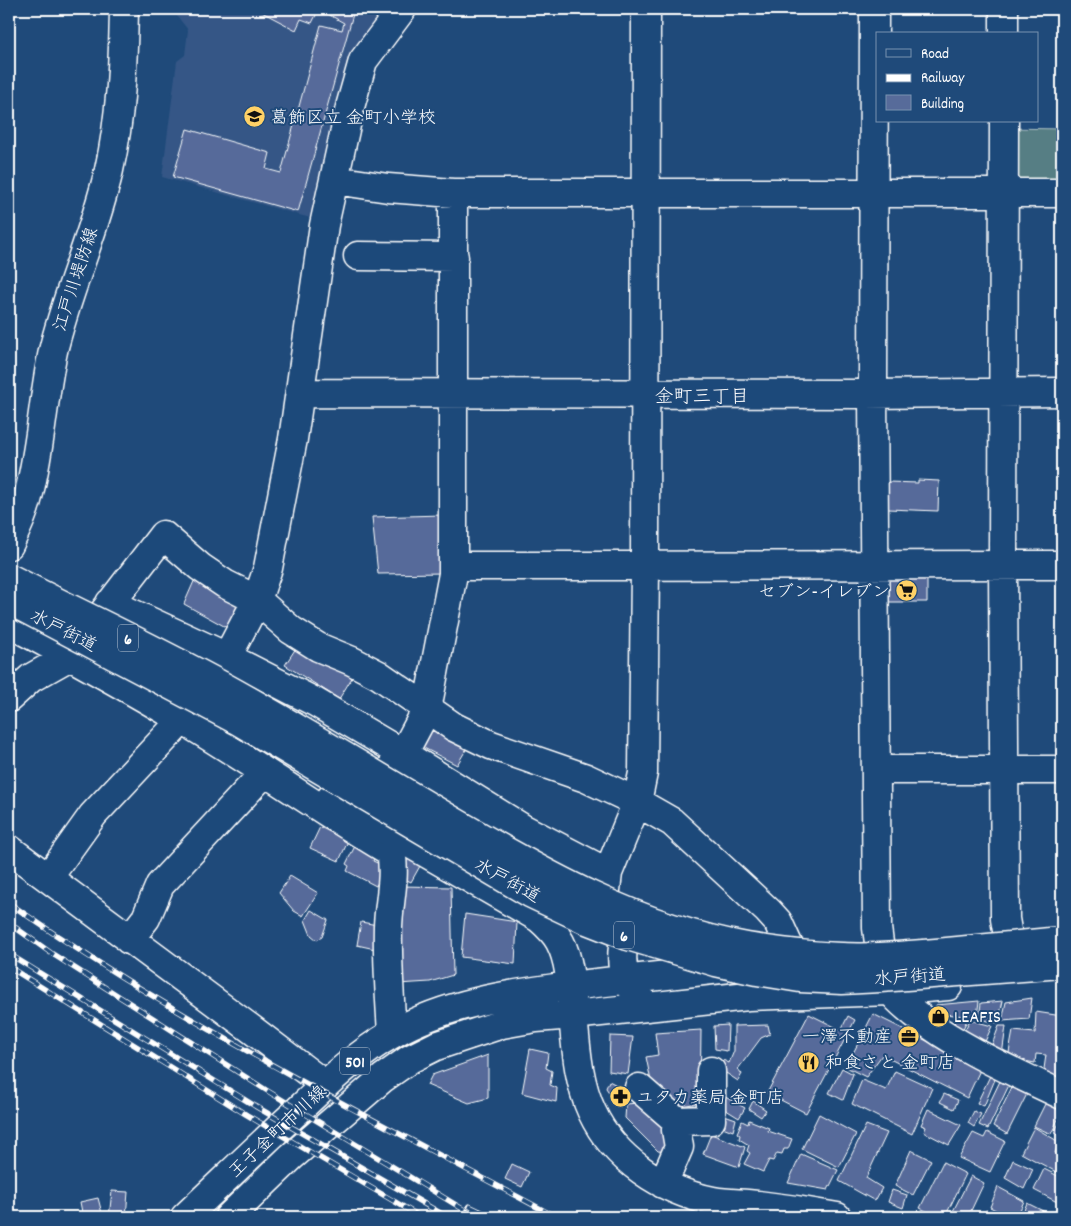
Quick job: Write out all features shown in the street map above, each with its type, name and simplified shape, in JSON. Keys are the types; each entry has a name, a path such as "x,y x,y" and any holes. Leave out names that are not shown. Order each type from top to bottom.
{"main road":[{"name":"江戸川堤防線","path":"9,545 23,511 33,477 51,361 59,329 109,171 122,85 124,9"},
{"path":"48,878 94,815 182,720 227,657 257,600 268,568 293,439 324,225 350,107 363,61 402,9"},
{"path":"607,881 637,802 643,773 646,9"},
{"path":"874,9 877,928 880,951 891,991 900,1002 933,1028 964,1046 1062,1095"},
{"path":"1004,9 1004,32"},
{"path":"1004,122 1003,566 1005,919 1008,936"},
{"path":"335,180 388,188 453,193 1062,194"},
{"path":"397,760 427,709 453,574 453,193"},
{"path":"358,256 454,256"},
{"path":"301,393 874,394 1062,392"},
{"path":"9,698 32,678 70,656 163,534 200,567 225,584 257,600 291,630 318,647 352,660 379,674 454,727 491,745 586,778 637,802 672,822 768,910 778,922 788,944"},
{"path":"453,566 1062,565"},
{"name":"水戸街道","path":"9,578 68,609 163,654 247,700 549,875 611,904 656,922 715,940 746,946 777,951 846,957 878,957 1062,941"},
{"name":"水戸街道","path":"9,600 236,720 530,893 587,920 628,936 716,962 800,978 842,980 1062,964"},
{"path":"110,603 227,657 315,702 397,760 560,865 607,881 638,903 716,929 751,938 788,944 861,947 880,951"},
{"path":"68,609 132,626 210,660 397,760"},
{"path":"9,623 182,720 391,852 393,862 388,924 388,957 392,1034"},
{"path":"103,650 149,690 539,918 551,929 560,941 565,955 578,1061 591,1110 601,1128 622,1154 648,1176 683,1193 714,1201 756,1204 837,1217"},
{"path":"876,770 1062,770"},
{"path":"130,940 146,918 160,885 265,772"},
{"path":"9,849 325,1085"},
{"path":"638,903 625,933 623,964 626,980 639,994 648,1000 662,1004"},
{"name":"水戸街道","path":"626,980 1062,931"},
{"name":"水戸街道","path":"573,1015 748,996 891,991 1062,977"},
{"name":"王子金町市川線","path":"185,1217 325,1085 392,1034 428,1017 465,1005 527,992 626,980"},
{"name":"王子金町市川線","path":"228,1217 298,1151 383,1078 410,1059 436,1046 502,1024 536,1018 573,1015"},
{"path":"638,1088 677,1121 710,1120 710,1071"},
{"path":"663,1184 680,1147 676,1130 677,1121"}],"shaded area":[{"name":"葛飾区立 金町小学校","path":"174,9 387,9 314,219 162,177 177,61 185,55 188,30 174,12"}],"green space":[{"path":"1007,128 1062,129 1062,185 1008,185"}],"building":[{"path":"256,9 319,9 312,23 301,19 296,30"},
{"path":"319,9 342,9 353,14 298,212 173,177 187,129 270,153 266,169 281,173 321,25 342,30 344,23"},
{"path":"918,480 939,481 938,511 888,509 888,482 918,483"},
{"path":"442,515 443,573 378,574 372,517"},
{"path":"927,573 927,602 888,602 888,577"},
{"path":"195,579 247,608 233,631 184,604"},
{"path":"298,645 353,676 339,699 285,665"},
{"path":"429,722 470,743 457,765 418,745"},
{"path":"320,827 348,841 339,861 310,848"},
{"path":"356,844 376,854 373,861 386,867 376,886 347,871 349,866 346,864"},
{"path":"405,857 420,866 411,882 399,876"},
{"path":"290,876 318,893 303,916 294,911 279,893"},
{"path":"401,886 451,887 453,975 430,982 398,984"},
{"path":"311,910 328,920 322,937 317,940 311,935 305,920"},
{"path":"465,914 517,922 515,964 461,957"},
{"path":"361,922 383,926 375,949 357,945"},
{"path":"1032,998 1029,1019 1002,1021 1006,1002"},
{"path":"979,1001 977,1017 943,1014 940,1022 932,1017 936,1010 936,1005"},
{"path":"1003,1001 998,1023 979,1019 981,1003"},
{"path":"1036,1012 1062,1016 1062,1079 1043,1076 1046,1055 1036,1054 1035,1063 1008,1058 1013,1031 1035,1033"},
{"name":"和食さと 金町店","path":"809,1014 841,1030 848,1016 855,1020 806,1113 767,1093"},
{"path":"873,1014 981,1068 967,1098 882,1055 866,1077 846,1067"},
{"path":"957,1018 968,1018 960,1035 950,1030"},
{"path":"970,1020 992,1026 983,1046 962,1035"},
{"path":"728,1025 727,1051 715,1049 714,1026"},
{"path":"768,1025 770,1034 761,1038 738,1069 742,1074 738,1081 720,1069 723,1060 729,1063 734,1051 734,1026"},
{"path":"999,1026 1006,1026 1002,1055 990,1050"},
{"path":"701,1030 700,1103 673,1107 652,1086 646,1057 658,1055 655,1033"},
{"path":"610,1036 633,1037 628,1074 609,1071"},
{"path":"530,1049 548,1053 546,1068 552,1071 550,1085 557,1088 556,1102 522,1093"},
{"path":"488,1055 488,1098 469,1103 427,1085 432,1075"},
{"path":"842,1068 853,1074 843,1100 829,1093"},
{"path":"895,1071 932,1088 912,1134 852,1104 862,1080 886,1090"},
{"path":"990,1076 996,1077 984,1106 977,1103"},
{"path":"1002,1077 1010,1083 988,1129 979,1125"},
{"name":"ユタカ薬局 金町店","path":"609,1081 630,1092 626,1102 618,1105 606,1088"},
{"path":"1014,1083 1029,1090 1007,1134 993,1126"},
{"path":"720,1094 745,1108 739,1118 715,1103"},
{"path":"944,1094 958,1100 954,1109 940,1102"},
{"path":"1047,1100 1062,1107 1062,1111 1051,1134 1034,1126"},
{"path":"753,1101 766,1110 761,1117 749,1109"},
{"path":"638,1103 668,1123 668,1152 658,1151 625,1118 626,1104"},
{"path":"928,1109 961,1125 949,1145 924,1132 926,1127 921,1125"},
{"path":"974,1111 981,1114 974,1127 968,1123"},
{"path":"716,1112 736,1119 733,1131 712,1123"},
{"path":"819,1114 856,1134 839,1167 802,1149"},
{"path":"1062,1117 1062,1137 1054,1133"},
{"path":"749,1120 769,1128 768,1131 792,1139 788,1149 784,1149 782,1154 777,1153 773,1161 769,1160 763,1172 744,1164 750,1153 747,1151 749,1145 739,1139 740,1135 737,1133 742,1121 748,1124"},
{"path":"866,1125 887,1133 866,1178 882,1188 875,1201 839,1181"},
{"path":"1034,1127 1059,1142 1055,1153 1062,1157 1062,1175 1021,1153"},
{"path":"987,1132 1005,1141 990,1172 959,1158 973,1133 984,1138"},
{"path":"711,1134 745,1147 739,1167 703,1154"},
{"path":"911,1150 931,1160 913,1195 895,1186"},
{"path":"801,1154 838,1170 828,1190 788,1183"},
{"path":"1013,1160 1033,1169 1024,1189 1005,1178"},
{"path":"943,1162 966,1174 945,1217 938,1217 920,1208"},
{"path":"512,1164 529,1172 522,1187 505,1179"},
{"path":"1044,1169 1062,1178 1062,1197 1059,1203 1034,1190"},
{"path":"971,1176 984,1183 968,1217 950,1217"},
{"path":"998,1187 1024,1201 1017,1217 1009,1217 990,1207"},
{"path":"892,1190 907,1195 903,1208 888,1202"},
{"path":"112,1191 128,1192 126,1217 109,1217"},
{"path":"98,1198 103,1217 83,1217 80,1202"},
{"path":"1027,1203 1053,1216 1053,1217 1021,1217"},
{"path":"986,1210 998,1215 997,1217 983,1217"}],"railway":[{"path":"9,903 141,989 209,1029 347,1106 556,1217"},
{"path":"9,923 51,953 266,1090 476,1217"},
{"path":"9,954 255,1106 447,1217"},
{"path":"9,967 247,1115 421,1217"},
{"path":"469,1206 492,1217"}],"place":[{"name":"葛飾区立 金町小学校","path":"254,117"},
{"name":"セブン-イレブン","path":"906,591"},
{"name":"LEAFIS","path":"938,1016"},
{"name":"一澤不動産","path":"908,1036"},
{"name":"和食さと 金町店","path":"809,1062"},
{"name":"ユタカ薬局 金町店","path":"620,1097"}],"district":[{"name":"金町三丁目","path":"702,395"}]}
